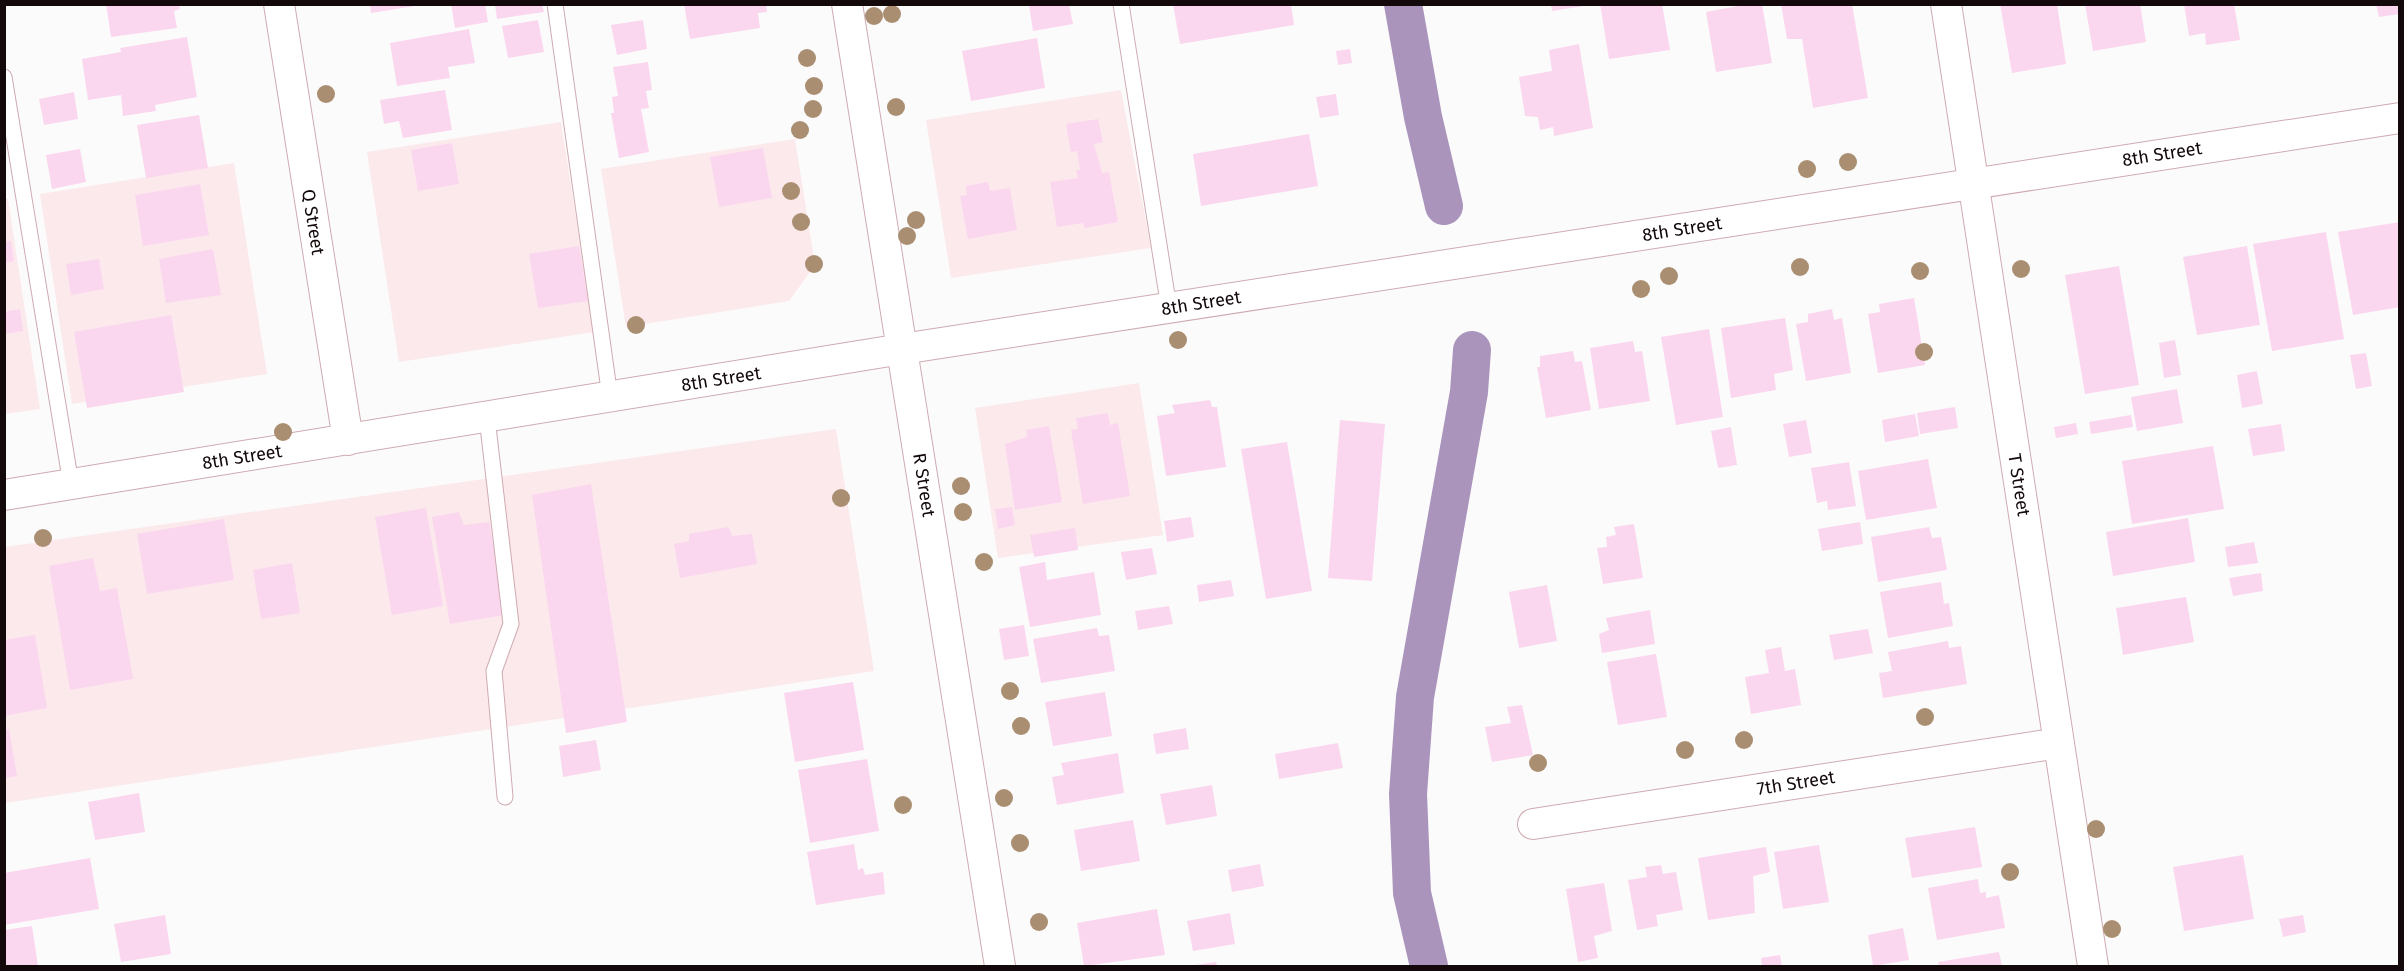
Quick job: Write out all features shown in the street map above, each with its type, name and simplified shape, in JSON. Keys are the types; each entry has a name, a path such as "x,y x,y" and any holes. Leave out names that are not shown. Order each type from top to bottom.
{"street":[{"name":"Q Street","path":"279,4 348,440"},
{"name":"R Street","path":"847,4 1000,966"},
{"name":"T Street","path":"1946,4 2093,966"},
{"name":"8th Street","path":"4,495 902,349 2400,118"},
{"name":"7th Street","path":"1533,824 2059,743"}],"lane":[{"path":"555,4 610,397"},
{"path":"1121,4 1169,308"},
{"path":"4,77 71,484"},
{"path":"487,418 511,624 494,671 505,797"}],"shaded area":[{"path":"1121,90 1151,248 951,278 926,120"},
{"path":"561,122 594,332 399,362 367,152"},
{"path":"795,139 815,265 789,301 626,327 601,169"},
{"path":"234,163 267,374 72,404 40,194"},
{"path":"4,199 8,199 40,409 5,414"},
{"path":"1139,383 1163,535 998,558 975,408"},
{"path":"836,429 874,671 5,803 5,547"}],"building":[{"path":"106,4 179,4 180,9 174,11 177,28 111,37"},
{"path":"451,4 485,4 488,22 455,28"},
{"path":"495,4 542,4 544,12 497,19"},
{"path":"684,4 766,4 767,12 758,13 760,28 690,39"},
{"path":"1173,4 1291,4 1294,25 1180,44"},
{"path":"1551,4 1583,4 1584,6 1552,11"},
{"path":"1600,4 1662,4 1670,50 1609,59"},
{"path":"1749,4 1762,4 1772,63 1716,72 1706,12"},
{"path":"1781,4 1852,4 1868,98 1813,108 1802,39 1787,39"},
{"path":"2000,4 2057,4 2066,64 2012,73"},
{"path":"2085,4 2140,4 2146,42 2093,51"},
{"path":"2184,4 2234,4 2240,40 2206,45 2205,33 2189,36"},
{"path":"2376,4 2400,4 2400,14 2379,17"},
{"path":"370,5 415,5 415,6 371,13"},
{"path":"1029,5 1069,5 1073,24 1033,31"},
{"path":"538,20 544,52 508,58 502,26"},
{"path":"643,20 647,49 617,55 611,25"},
{"path":"469,29 475,63 448,67 450,78 397,86 390,43"},
{"path":"187,37 197,97 155,105 156,111 123,116 121,95 88,100 82,59 121,52 120,48"},
{"path":"1037,38 1045,88 971,101 962,51"},
{"path":"1579,44 1593,128 1554,136 1553,127 1540,130 1538,117 1525,116 1519,77 1552,71 1549,50"},
{"path":"1350,49 1352,63 1338,65 1336,51"},
{"path":"648,62 652,90 646,91 649,108 641,109 649,152 619,158 611,113 614,113 612,97 618,96 613,67"},
{"path":"445,90 452,130 403,138 399,121 384,124 380,100"},
{"path":"74,92 78,119 44,125 39,99"},
{"path":"1336,94 1339,115 1320,118 1316,97"},
{"path":"199,115 208,168 146,178 137,125"},
{"path":"1098,119 1103,142 1094,144 1102,173 1109,172 1118,222 1085,228 1083,223 1057,227 1050,182 1078,178 1076,170 1080,170 1077,151 1071,152 1066,124"},
{"path":"1309,134 1318,186 1201,206 1193,154"},
{"path":"452,143 459,184 418,191 411,150"},
{"path":"763,148 772,198 719,207 710,157"},
{"path":"80,149 86,182 52,189 46,155"},
{"path":"988,182 990,191 1010,188 1017,230 968,239 960,196 967,195 966,186"},
{"path":"200,184 209,235 143,246 135,195"},
{"path":"2400,222 2400,307 2353,315 2338,232"},
{"path":"2326,232 2344,339 2272,351 2253,244"},
{"path":"11,241 14,261 5,263 5,242"},
{"path":"579,246 588,301 538,308 529,254"},
{"path":"2247,246 2260,325 2197,335 2183,257"},
{"path":"213,249 221,295 166,303 159,259"},
{"path":"99,259 104,289 71,295 66,264"},
{"path":"2119,266 2139,385 2085,394 2065,275"},
{"path":"1914,298 1925,365 1878,373 1868,314 1880,312 1879,304"},
{"path":"20,309 23,331 4,334 4,312"},
{"path":"1832,309 1834,320 1842,318 1851,373 1806,381 1796,324 1808,322 1808,314"},
{"path":"171,315 184,392 87,408 74,332"},
{"path":"1785,318 1793,370 1774,374 1776,390 1731,398 1721,328"},
{"path":"1709,329 1723,417 1676,425 1661,337"},
{"path":"2175,340 2181,375 2164,378 2159,343"},
{"path":"1633,341 1635,352 1642,351 1650,401 1599,409 1590,348"},
{"path":"1573,351 1575,362 1582,361 1591,410 1546,418 1537,367 1540,367 1540,356"},
{"path":"2366,353 2372,386 2356,389 2350,355"},
{"path":"2257,371 2263,404 2242,408 2237,375"},
{"path":"2177,389 2183,423 2137,431 2131,397"},
{"path":"1210,400 1212,407 1217,407 1226,467 1166,476 1157,416 1175,413 1172,405"},
{"path":"1955,407 1958,428 1920,434 1917,413"},
{"path":"1108,413 1110,425 1118,423 1130,496 1083,504 1071,430 1078,429 1076,418"},
{"path":"1915,414 1919,436 1885,442 1882,420"},
{"path":"2131,415 2133,427 2091,434 2089,422"},
{"path":"1340,420 1385,424 1372,581 1328,578"},
{"path":"1806,420 1812,453 1789,457 1783,424"},
{"path":"2076,423 2078,434 2056,438 2054,427"},
{"path":"2281,424 2285,451 2253,456 2248,429"},
{"path":"1049,426 1062,502 1015,510 1005,444 1027,437 1026,430"},
{"path":"1731,427 1737,465 1718,468 1711,431"},
{"path":"1287,442 1312,591 1266,599 1241,449"},
{"path":"2213,446 2224,509 2132,524 2122,461"},
{"path":"1928,459 1937,508 1866,520 1858,471"},
{"path":"1849,462 1856,506 1828,510 1827,501 1817,503 1811,468"},
{"path":"591,484 627,722 566,733 532,495"},
{"path":"1012,507 1015,525 998,529 995,509"},
{"path":"426,508 443,606 392,615 375,517"},
{"path":"459,512 464,525 489,522 505,615 450,624 432,517"},
{"path":"1191,517 1194,537 1167,542 1164,521"},
{"path":"2188,518 2195,562 2113,576 2106,532"},
{"path":"224,519 234,580 147,594 137,534"},
{"path":"1860,522 1863,544 1822,551 1818,529"},
{"path":"1634,524 1643,578 1603,584 1597,548 1607,547 1606,537 1616,535 1614,527"},
{"path":"729,527 732,536 752,534 757,564 680,578 674,544 689,541 689,534"},
{"path":"1929,527 1932,538 1941,537 1947,570 1878,582 1871,537"},
{"path":"1075,528 1078,550 1034,557 1030,535"},
{"path":"2254,542 2258,563 2228,567 2225,547"},
{"path":"1152,548 1157,574 1126,580 1121,552"},
{"path":"93,558 100,591 117,588 133,679 70,690 49,566"},
{"path":"1045,562 1047,580 1094,572 1101,615 1030,627 1019,567"},
{"path":"292,563 300,613 261,619 253,570"},
{"path":"2261,573 2263,591 2233,596 2229,578"},
{"path":"1231,580 1234,596 1199,602 1197,585"},
{"path":"1941,582 1944,604 1949,603 1953,626 1888,638 1880,592"},
{"path":"1547,585 1557,641 1519,648 1509,592"},
{"path":"2186,597 2194,642 2123,655 2116,608"},
{"path":"1169,606 1173,624 1138,630 1135,611"},
{"path":"1650,610 1655,644 1602,653 1599,634 1609,630 1606,618"},
{"path":"1024,625 1029,656 1004,660 999,629"},
{"path":"1097,628 1099,636 1109,635 1115,671 1041,683 1033,639"},
{"path":"1868,629 1873,653 1834,660 1829,635"},
{"path":"35,635 47,708 4,716 4,640"},
{"path":"1948,641 1949,648 1961,646 1967,684 1883,698 1879,673 1892,671 1888,652"},
{"path":"1781,647 1785,671 1795,669 1801,705 1751,714 1745,677 1769,673 1765,650"},
{"path":"1656,654 1667,717 1618,725 1607,662"},
{"path":"853,682 864,750 795,762 784,693"},
{"path":"1105,692 1112,736 1053,746 1045,702"},
{"path":"1522,705 1533,755 1492,762 1485,727 1511,723 1507,707"},
{"path":"1186,728 1189,749 1156,754 1153,734"},
{"path":"9,729 17,776 4,778 4,730"},
{"path":"596,740 601,770 563,777 559,746"},
{"path":"1338,743 1343,768 1279,779 1275,754"},
{"path":"1118,753 1124,793 1057,805 1052,777 1064,775 1061,763"},
{"path":"867,759 879,831 810,843 798,770"},
{"path":"1212,785 1217,816 1166,825 1160,794"},
{"path":"139,793 145,832 95,840 88,802"},
{"path":"1133,820 1140,861 1081,871 1074,830"},
{"path":"1975,827 1982,867 1912,878 1905,838"},
{"path":"854,844 858,870 863,868 865,875 883,872 885,894 816,905 807,852"},
{"path":"1819,845 1829,902 1783,909 1774,852"},
{"path":"1766,847 1770,872 1753,876 1755,913 1708,920 1698,858"},
{"path":"2243,855 2254,919 2184,931 2173,867"},
{"path":"90,858 99,909 4,925 4,873"},
{"path":"1260,864 1264,886 1232,892 1228,870"},
{"path":"1661,865 1663,874 1676,872 1683,910 1656,915 1658,926 1637,930 1628,880 1647,877 1645,867"},
{"path":"1978,879 1980,893 1986,892 1986,898 1999,895 2005,928 1937,940 1928,888"},
{"path":"1604,883 1612,931 1594,936 1598,958 1578,962 1566,889"},
{"path":"1157,909 1165,955 1084,966 1077,923"},
{"path":"1230,913 1235,944 1193,951 1187,921"},
{"path":"165,915 171,954 121,962 114,924"},
{"path":"2303,915 2306,932 2283,937 2279,919"},
{"path":"32,926 38,966 4,966 4,930"},
{"path":"1903,928 1909,960 1873,966 1868,935"},
{"path":"1999,952 2002,966 1939,966 1938,962"},
{"path":"1780,955 1782,966 1762,966 1761,958"},
{"path":"1216,962 1217,966 1195,966 1195,965"}],"waterway":[{"path":"1403,4 1423,117 1444,206"},
{"path":"1429,966 1412,893 1408,794 1415,697 1469,392 1472,350"}]}
